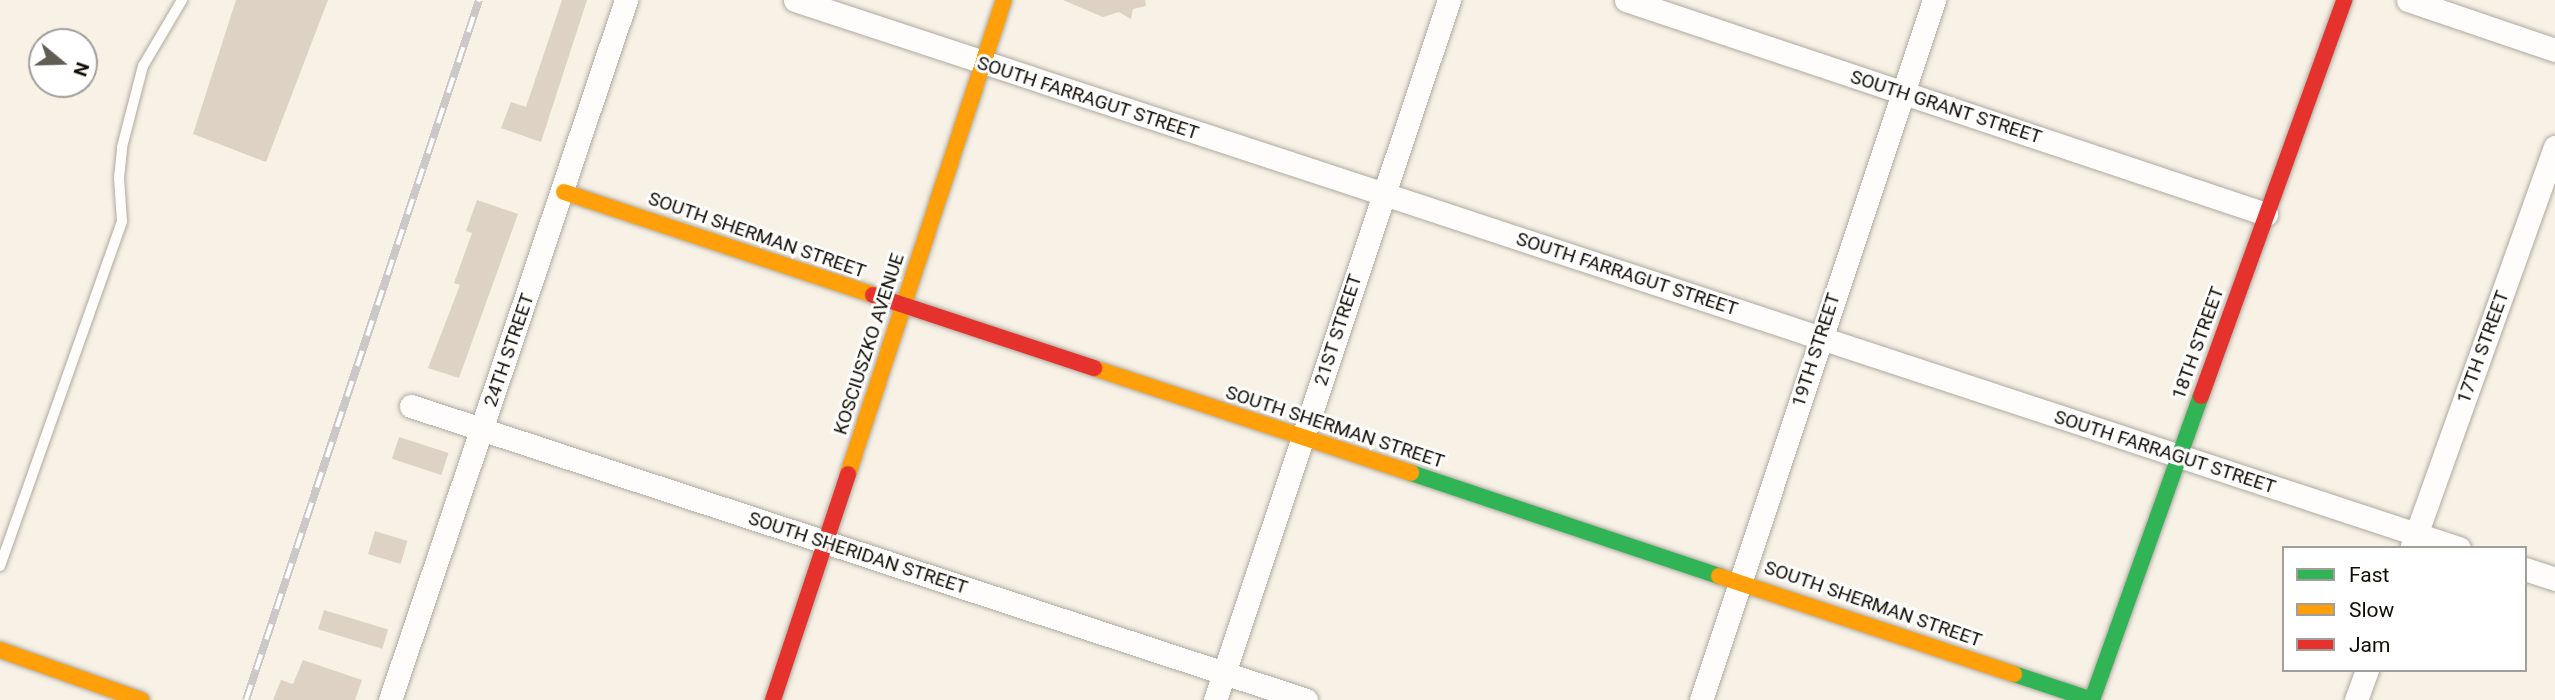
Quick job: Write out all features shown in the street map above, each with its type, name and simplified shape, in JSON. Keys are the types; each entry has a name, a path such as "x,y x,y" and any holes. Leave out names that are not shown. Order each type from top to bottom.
{"street":[{"name":"24TH STREET","path":"390,700 564,192 626,0"},
{"name":"SOUTH FARRAGUT STREET","path":"794,0 1820,337 2179,457 2414,541 2446,546"},
{"name":"KOSCIUSZKO AVENUE","path":"773,700 905,307 1004,0"},
{"name":"21ST STREET","path":"1215,700 1449,0"},
{"name":"SOUTH GRANT STREET","path":"1626,0 2266,215"},
{"name":"19TH STREET","path":"1701,700 1934,0"},
{"name":"18TH STREET","path":"2092,700 2344,0"},
{"path":"2407,0 2555,50"},
{"name":"17TH STREET","path":"2414,541 2555,147"},
{"name":"SOUTH SHERMAN STREET","path":"564,192 2092,700"},
{"name":"SOUTH SHERIDAN STREET","path":"411,406 1306,700"},
{"path":"2527,570 2555,579"},
{"path":"0,650 141,700"},
{"path":"2356,700 2366,672"}],"lane":[{"path":"0,566 122,221 118,178 122,147 143,66 182,0"}],"building":[{"path":"236,0 328,0 266,162 193,134"},
{"path":"562,0 587,0 541,142 501,128 511,102 526,107"},
{"path":"1063,0 1145,0 1146,6 1133,9 1131,19 1119,12 1103,17"},
{"path":"477,200 518,214 459,378 428,368 460,285 454,283 472,233 466,231"},
{"path":"399,437 448,453 441,475 392,459"},
{"path":"375,531 408,541 400,564 368,554"},
{"path":"324,610 388,630 382,649 318,629"},
{"path":"303,660 362,680 355,700 273,700 281,680 293,684"}],"railway":[{"path":"246,700 479,0"}],"traffic: fast":[{"path":"2014,674 2092,700 2201,396"},
{"path":"1411,473 1719,576"}],"traffic: slow":[{"path":"848,474 1004,0"},
{"path":"564,192 873,295"},
{"path":"1094,368 1411,473"},
{"path":"1719,576 2014,674"},
{"path":"0,650 141,700"}],"traffic: jam":[{"path":"2201,396 2344,0"},
{"path":"873,295 1094,368"},
{"path":"773,700 848,474"}]}
